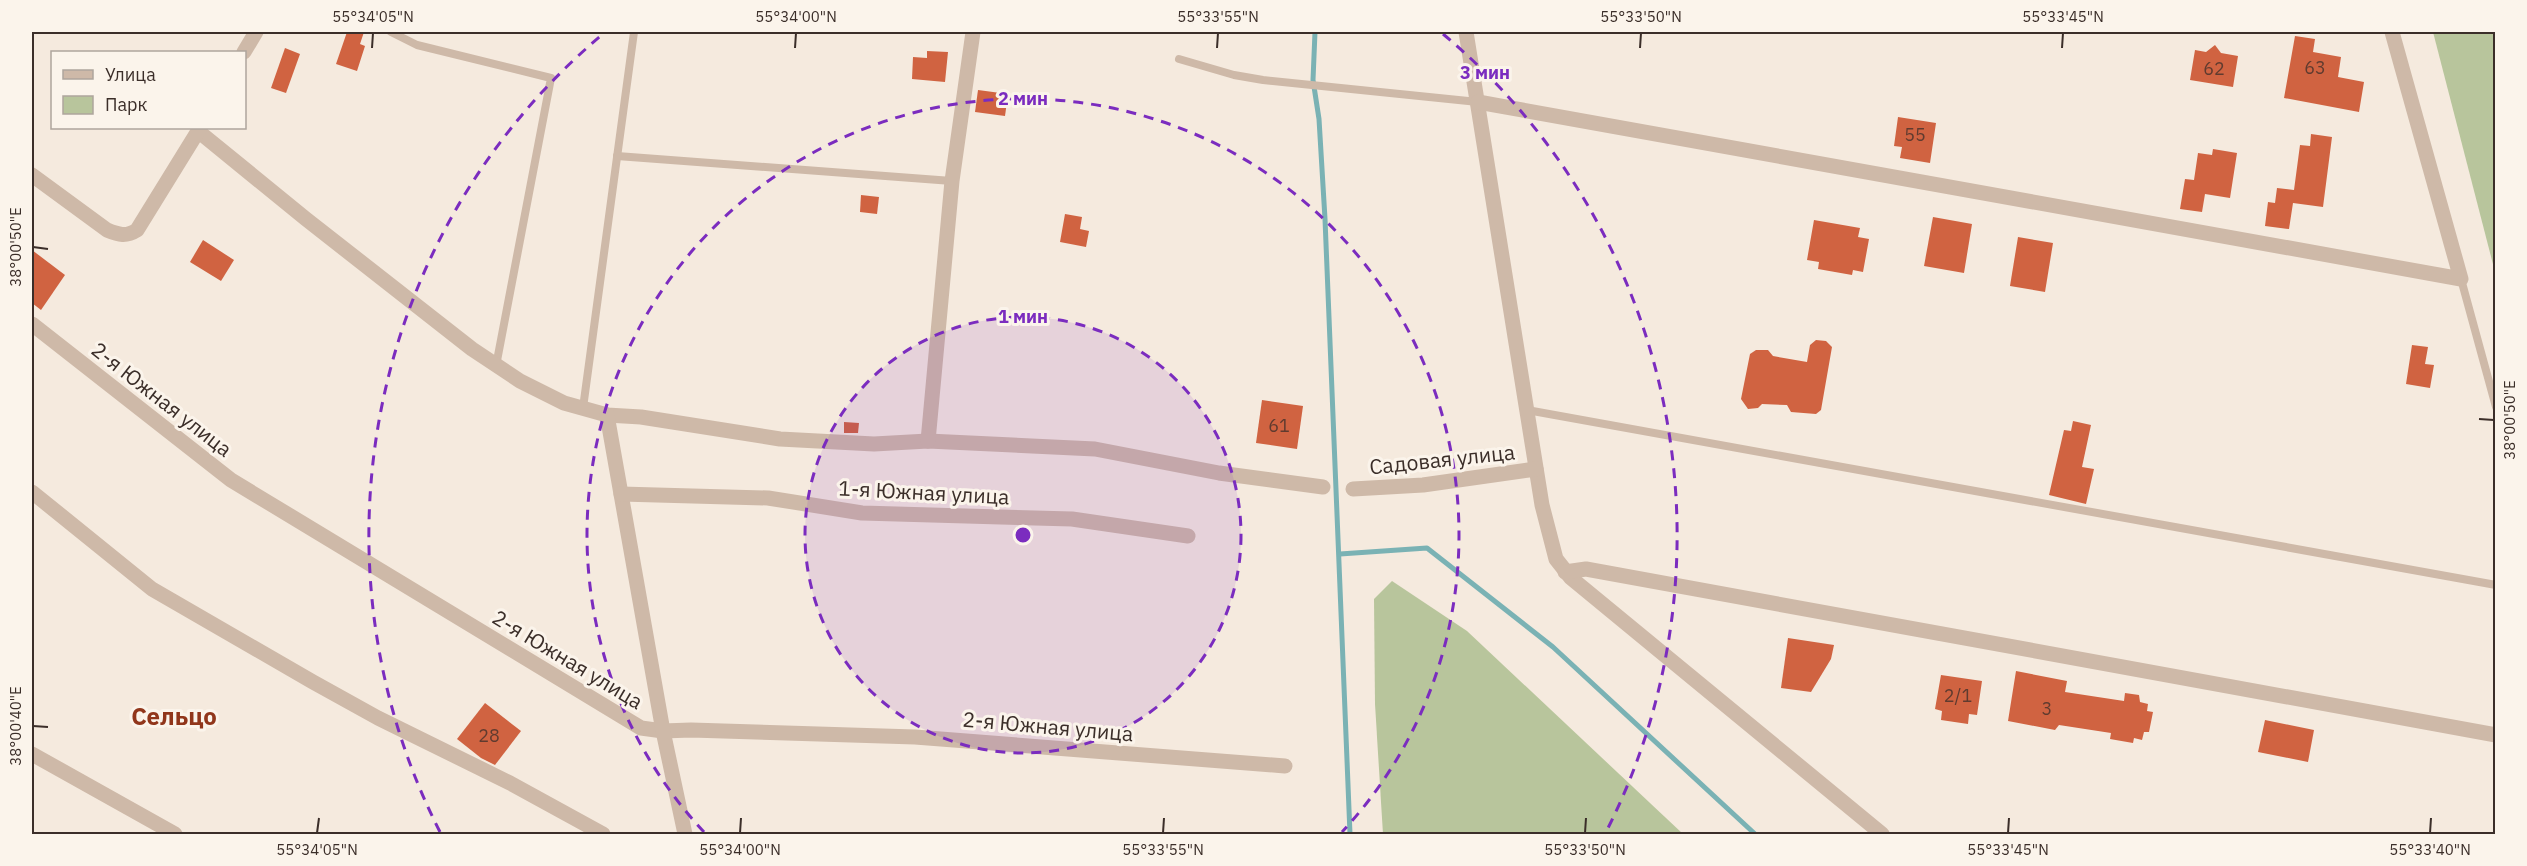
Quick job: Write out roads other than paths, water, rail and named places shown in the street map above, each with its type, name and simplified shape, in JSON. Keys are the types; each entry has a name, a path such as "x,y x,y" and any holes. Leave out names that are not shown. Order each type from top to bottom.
{"street":[{"path":"928,441 952,181 973,32"},
{"path":"1466,32 1536,469 1556,559 1565,572 1882,834"},
{"path":"1478,102 2461,279 2392,32"},
{"path":"244,51 252,33"},
{"path":"32,175 107,230 117,235 128,235 137,230 199,129 306,219 496,366 564,403 607,415 651,418 780,439 874,444 928,441 1095,450 1219,473 1323,487"},
{"name":"2-я Южная улица","path":"32,324 231,480 641,728 663,732 691,730 915,737 1284,766"},
{"path":"607,415 663,732 685,834"},
{"name":"Садовая улица","path":"1353,489 1424,485 1536,469"},
{"path":"32,492 152,589 350,703 510,783 603,834"},
{"name":"1-я Южная улица","path":"621,494 768,498 862,513 1071,519 1188,536"},
{"path":"1565,572 1586,569 2496,735"},
{"path":"32,754 175,834"}],"lane":[{"path":"391,32 417,45 551,78 496,366"},
{"path":"583,408 634,32"},
{"path":"1179,59 1234,75 1263,80 1478,102"},
{"path":"618,156 952,181"},
{"path":"2461,279 2496,407"},
{"path":"1527,410 2496,585"}],"waterway":[{"path":"1315,32 1313,80 1319,119 1325,219 1350,834"},
{"path":"1340,554 1427,548 1553,647 1755,834"}],"district":[{"name":"Сельцо","path":"174,716"}]}
